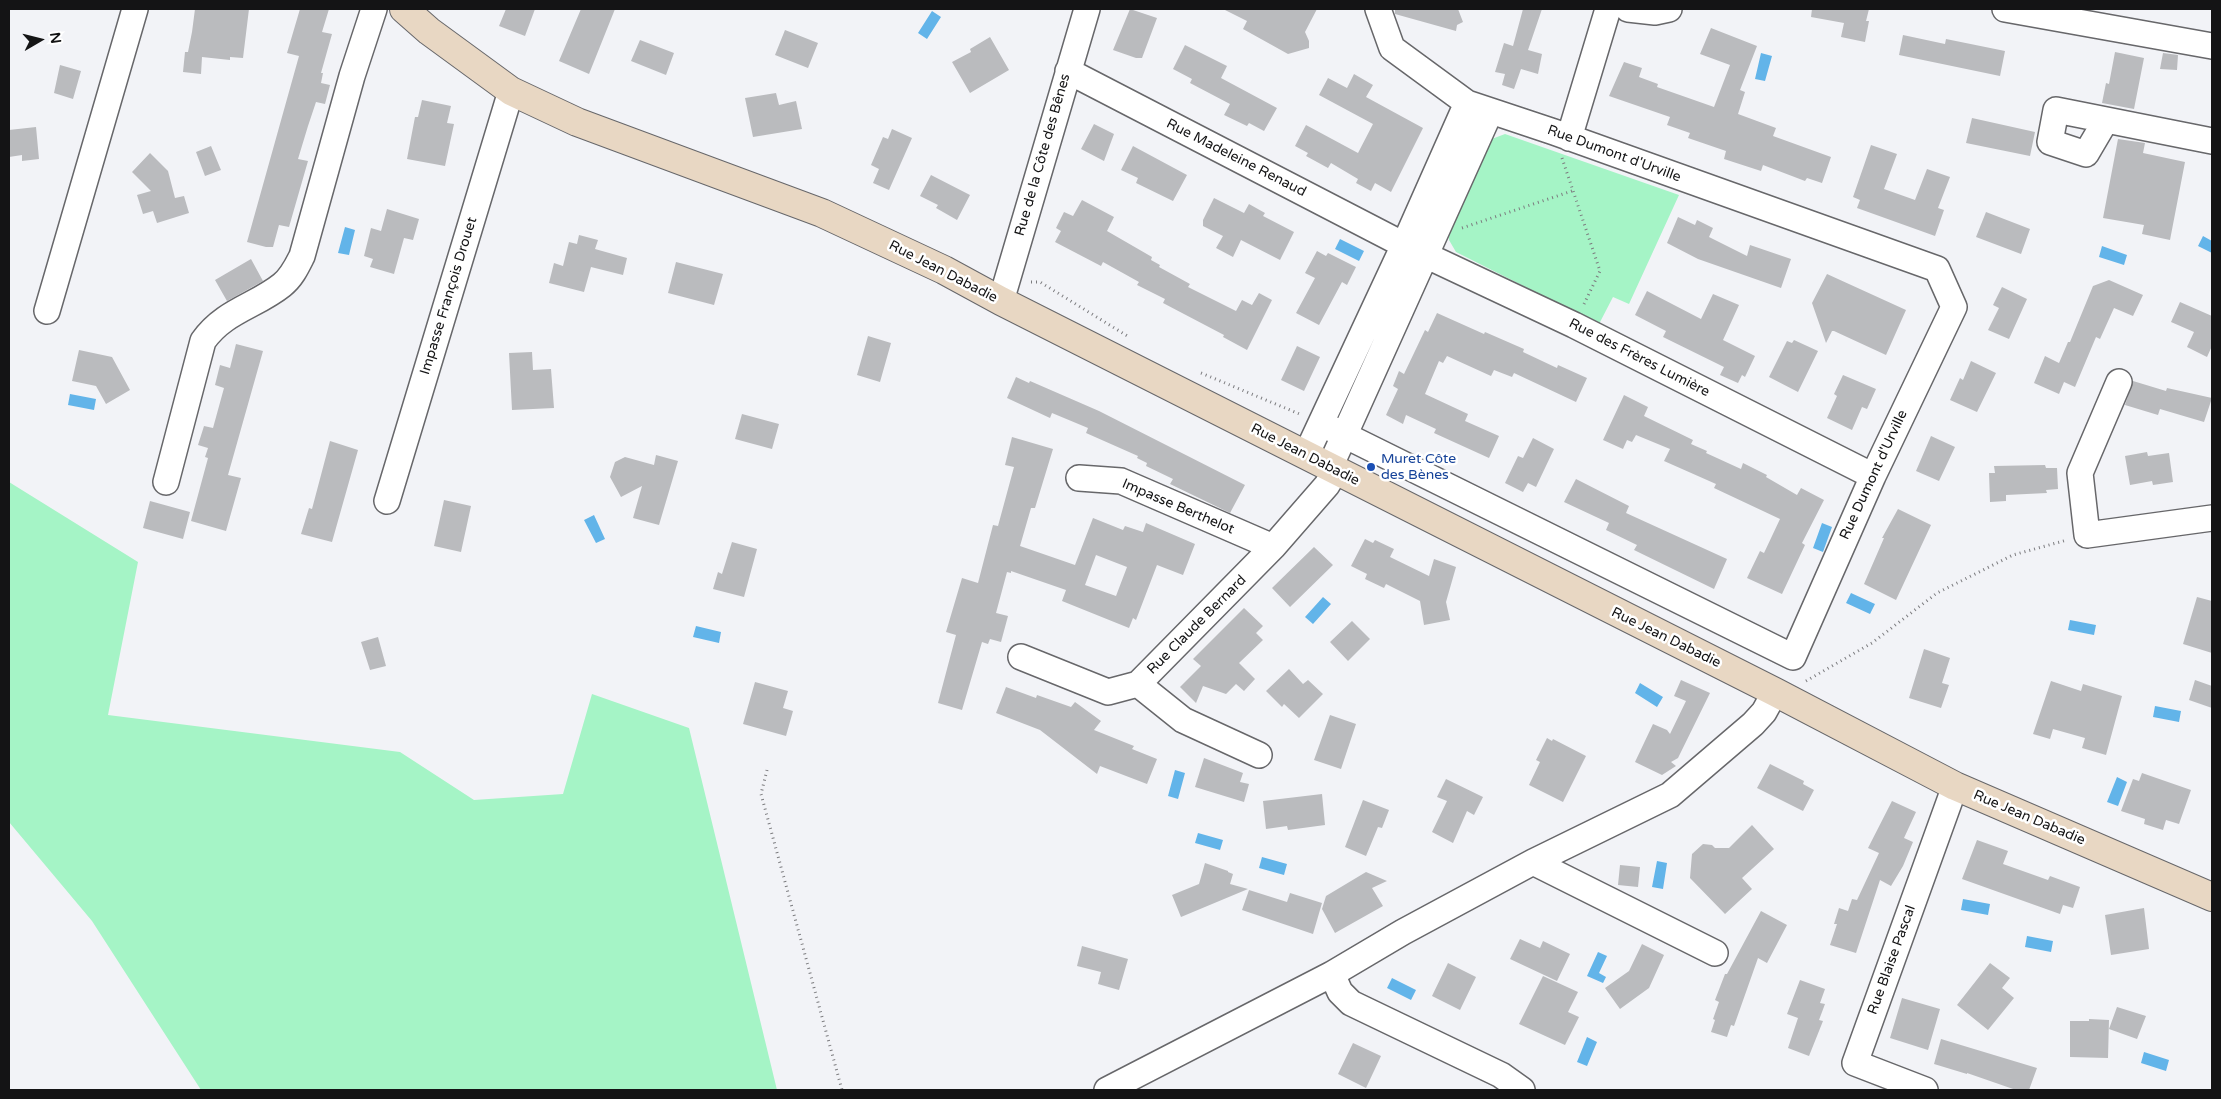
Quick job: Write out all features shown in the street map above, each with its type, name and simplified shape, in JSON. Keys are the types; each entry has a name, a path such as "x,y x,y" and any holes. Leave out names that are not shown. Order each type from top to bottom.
{"street":[{"path":"47,310 135,9"},
{"path":"166,482 203,341 212,328 224,319 283,284 294,273 302,256 352,76 374,9"},
{"name":"Rue Jean Dabadie","path":"404,9 429,31 511,91 577,122 822,213 944,270 1001,301 1775,692 1955,786 2212,897"},
{"name":"Rue de la Côte des Bênes","path":"1001,301 1087,9"},
{"name":"Rue Dumont d'Urville","path":"1322,424 1793,657 1873,476 1954,307 1937,269 1467,103 1392,48 1378,9"},
{"path":"1561,135 1608,9"},
{"path":"1628,9 1655,12 1669,9"},
{"path":"2005,9 2212,46"},
{"name":"Rue Madeleine Renaud","path":"1068,70 1421,246"},
{"name":"Impasse François Drouet","path":"387,501 511,91"},
{"path":"1421,246 1467,103"},
{"path":"1306,455 1421,246 1490,112"},
{"path":"2106,120 2212,141"},
{"name":"Rue des Frères Lumière","path":"1421,246 1873,476"},
{"name":"Rue Claude Bernard","path":"1021,657 1108,692 1138,684 1273,547 1327,485 1344,434 1421,246"},
{"path":"2119,382 2080,473 2087,535 2212,518"},
{"name":"Impasse Berthelot","path":"1079,478 1122,481 1273,547"},
{"path":"1138,684 1183,720 1259,755"},
{"path":"1107,1090 1332,974 1403,932 1533,862 1670,795 1753,724 1764,712 1775,692"},
{"name":"Rue Blaise Pascal","path":"1926,1090 1855,1063 1955,786"},
{"path":"1533,862 1716,954"},
{"path":"1332,974 1340,992 1351,1003 1501,1075 1522,1090"}],"path":[{"path":"1561,135 1572,191 1600,271 1574,325"},
{"path":"1421,246 1572,191"},
{"path":"1775,692 1809,680 1864,648 1937,593 2004,559 2087,535"},
{"path":"767,770 760,794 842,1090"}],"green space":[{"path":"1505,134 1679,195 1629,304 1613,297 1599,324 1456,252 1449,240 1448,224 1489,140"},
{"path":"9,482 138,562 108,715 400,752 474,800 563,794 592,694 689,728 777,1090 201,1090 92,921 9,822"}],"water":[{"path":"932,11 941,17 927,39 918,33"},
{"path":"1761,53 1772,56 1765,81 1755,79"},
{"path":"345,227 355,230 349,255 338,253"},
{"path":"2203,236 2212,241 2212,253 2198,246"},
{"path":"1340,239 1364,251 1359,261 1335,249"},
{"path":"2102,246 2127,255 2124,265 2099,257"},
{"path":"70,394 96,399 94,410 68,405"},
{"path":"594,515 605,539 596,543 584,520"},
{"path":"1822,523 1832,527 1823,552 1813,548"},
{"path":"1851,593 1875,604 1870,614 1846,603"},
{"path":"1323,597 1331,604 1313,624 1305,617"},
{"path":"2070,620 2096,625 2094,635 2068,630"},
{"path":"696,626 721,632 719,643 693,637"},
{"path":"1640,683 1663,697 1657,707 1635,693"},
{"path":"2155,706 2181,711 2179,722 2153,717"},
{"path":"1175,770 1185,773 1178,799 1168,796"},
{"path":"2117,777 2127,782 2118,806 2107,802"},
{"path":"1198,833 1223,840 1220,850 1195,843"},
{"path":"1262,857 1287,864 1284,875 1259,868"},
{"path":"1657,861 1667,863 1663,889 1652,887"},
{"path":"1963,899 1990,904 1988,915 1961,910"},
{"path":"2027,936 2053,941 2051,952 2025,947"},
{"path":"1598,952 1607,956 1599,973 1606,977 1603,983 1587,976"},
{"path":"1392,978 1416,990 1411,1000 1387,988"},
{"path":"1587,1037 1597,1042 1587,1066 1577,1062"},
{"path":"2144,1052 2169,1060 2166,1071 2141,1063"}],"building":[{"path":"195,9 249,9 243,58 230,57 230,60 202,57 201,74 183,72 185,52 188,52"},
{"path":"300,9 329,9 322,32 332,34 321,73 323,73 321,83 330,85 325,104 316,102 298,159 308,161 289,227 279,225 273,247 266,247 247,242 299,56 287,53"},
{"path":"506,9 535,9 525,36 499,26"},
{"path":"581,9 615,9 589,74 559,61"},
{"path":"1130,9 1157,18 1142,58 1136,58 1113,50"},
{"path":"1223,9 1317,9 1305,32 1309,41 1309,48 1288,54 1243,29 1247,21"},
{"path":"1395,9 1458,9 1463,22 1457,25 1456,31 1395,14"},
{"path":"1523,9 1542,9 1528,50 1542,54 1538,74 1521,69 1514,89 1502,85 1505,74 1495,72 1504,43 1513,46"},
{"path":"1812,9 1869,9 1866,21 1869,21 1865,42 1841,37 1844,23 1811,17"},
{"path":"1711,28 1757,46 1740,90 1745,92 1738,114 1776,128 1773,136 1831,157 1822,183 1807,178 1805,181 1763,165 1761,171 1724,159 1726,151 1688,138 1690,133 1667,125 1670,117 1609,96 1624,62 1642,68 1639,77 1658,84 1657,87 1714,107 1730,65 1700,54"},
{"path":"785,30 818,43 808,68 775,55"},
{"path":"1903,35 1945,44 1946,39 2005,51 2000,76 1899,55"},
{"path":"990,37 1009,70 970,93 952,62 971,52 970,49"},
{"path":"640,40 674,53 666,75 631,61"},
{"path":"1185,45 1227,66 1221,78 1277,108 1264,131 1249,123 1247,126 1224,115 1230,104 1190,83 1192,79 1173,69"},
{"path":"2115,52 2144,58 2134,109 2102,103 2106,83 2109,84"},
{"path":"2163,53 2178,55 2177,70 2160,69"},
{"path":"60,65 81,71 73,99 54,93"},
{"path":"1354,74 1373,85 1366,97 1423,128 1391,192 1375,183 1371,191 1356,183 1358,179 1331,163 1328,168 1306,156 1308,153 1295,146 1306,125 1358,153 1373,124 1319,95 1328,78 1347,88"},
{"path":"776,93 779,105 796,101 802,129 753,137 745,98"},
{"path":"422,100 451,106 447,123 454,124 445,166 407,159 415,117 418,117"},
{"path":"1972,118 2035,132 2030,156 1966,143"},
{"path":"1094,124 1114,134 1104,161 1081,149"},
{"path":"36,127 39,159 22,161 22,155 9,157 9,130"},
{"path":"892,129 912,138 889,190 873,183 879,169 871,165 883,137 888,139"},
{"path":"2118,139 2145,143 2143,153 2185,162 2170,240 2142,234 2144,225 2103,218"},
{"path":"1871,145 1897,154 1884,189 1915,200 1927,169 1950,177 1938,208 1944,210 1935,236 1857,208 1860,200 1853,197"},
{"path":"211,146 221,170 205,176 196,152"},
{"path":"1133,146 1187,175 1173,201 1136,183 1138,178 1121,170"},
{"path":"150,153 168,171 175,198 184,196 189,213 157,223 153,211 143,214 137,195 151,191 132,172"},
{"path":"931,175 970,195 957,220 936,208 938,205 920,196"},
{"path":"1214,198 1244,213 1249,204 1265,213 1263,216 1294,232 1280,260 1241,240 1233,257 1216,248 1223,236 1203,226 1203,220"},
{"path":"1082,200 1114,217 1107,231 1152,257 1151,260 1160,265 1159,267 1190,284 1188,287 1236,311 1242,300 1252,305 1259,293 1272,300 1247,350 1223,337 1224,335 1163,303 1165,299 1137,285 1139,282 1103,262 1101,266 1055,242 1061,231 1056,228 1064,212 1073,216"},
{"path":"387,209 419,219 413,240 404,238 394,274 370,267 373,259 364,256 371,228 381,231"},
{"path":"1986,212 2030,229 2021,254 1976,237"},
{"path":"1678,217 1695,225 1697,220 1713,228 1709,237 1747,256 1750,245 1791,259 1781,288 1698,259 1667,243"},
{"path":"579,235 598,240 595,249 627,258 623,275 591,267 584,292 549,283 554,263 563,266 569,242 577,244"},
{"path":"1317,251 1326,256 1328,253 1356,267 1347,285 1342,282 1319,325 1296,313 1315,278 1305,273"},
{"path":"251,259 263,281 227,301 215,280"},
{"path":"676,262 723,274 714,305 668,293"},
{"path":"1827,274 1906,310 1886,355 1834,331 1832,331 1826,343 1812,303"},
{"path":"2109,280 2143,295 2133,316 2114,308 2100,339 2096,337 2075,387 2064,382 2059,394 2034,383 2045,356 2059,363 2068,342 2070,342 2093,286"},
{"path":"2002,287 2027,299 2009,339 1988,330 1999,308 1993,305"},
{"path":"1647,291 1701,319 1713,294 1739,305 1723,340 1755,356 1745,377 1742,375 1738,383 1720,375 1724,367 1663,337 1666,331 1635,315"},
{"path":"2180,302 2212,316 2212,346 2207,357 2187,347 2194,332 2171,322"},
{"path":"1437,313 1524,349 1523,352 1557,368 1558,365 1587,378 1576,402 1514,373 1512,377 1494,370 1491,376 1447,356 1443,363 1439,361 1425,394 1468,414 1465,421 1499,436 1489,458 1434,433 1436,429 1406,415 1403,424 1386,415 1398,389 1393,386 1399,371 1404,374 1425,330 1428,332"},
{"path":"868,336 891,343 880,382 857,375"},
{"path":"1794,340 1818,351 1798,392 1769,377 1787,341 1792,343"},
{"path":"236,344 263,351 228,475 241,478 226,531 191,521 208,458 205,457 208,448 198,445 204,426 213,428 224,388 215,385 220,365 230,368"},
{"path":"1297,346 1320,357 1304,391 1281,380"},
{"path":"79,350 112,357 130,390 106,404 96,386 72,381"},
{"path":"532,352 533,370 551,369 554,408 512,410 509,353"},
{"path":"1971,361 1996,373 1977,412 1950,400 1960,378 1963,380"},
{"path":"1843,375 1876,389 1867,409 1862,407 1852,430 1827,418 1837,396 1834,394"},
{"path":"1016,377 1029,383 1030,381 1099,411 1245,485 1230,513 1170,484 1173,479 1146,466 1147,463 1137,458 1138,456 1086,433 1088,428 1052,413 1050,418 1007,398"},
{"path":"2133,381 2166,391 2167,388 2212,398 2204,422 2160,409 2158,415 2125,405"},
{"path":"1624,395 1648,407 1644,416 1693,440 1691,444 1707,451 1706,453 1741,469 1743,463 1767,475 1766,477 1797,495 1801,488 1824,500 1802,543 1805,545 1782,594 1747,578 1760,551 1764,553 1780,519 1714,488 1716,484 1664,461 1670,449 1636,435 1632,442 1627,440 1623,449 1603,440"},
{"path":"742,414 779,424 772,449 735,439"},
{"path":"1931,436 1955,447 1939,481 1916,471"},
{"path":"1012,437 1053,449 1035,508 1031,508 1020,546 1075,565 1093,518 1123,530 1125,526 1143,532 1146,523 1195,544 1183,575 1157,565 1136,620 1133,618 1129,628 1062,601 1066,590 1011,571 1011,573 1007,572 996,613 1008,616 1001,642 990,639 988,644 982,642 962,710 938,703 956,635 946,632 962,578 978,583 993,525 998,526 1014,467 1005,465","holes":["1096,555 1127,567 1116,596 1085,585"]},
{"path":"1533,438 1554,449 1536,487 1528,483 1523,492 1505,483 1518,456 1523,458"},
{"path":"330,441 358,450 332,542 301,534 309,508 312,509"},
{"path":"2147,452 2148,456 2169,453 2173,482 2153,485 2152,481 2130,485 2125,456"},
{"path":"656,455 678,461 659,525 633,518 642,486 621,497 610,477 615,462 625,457 654,465"},
{"path":"2045,465 2046,468 2057,468 2058,489 2046,490 2047,493 2006,495 2006,501 1990,502 1989,473 1995,473 1994,466"},
{"path":"1576,479 1629,506 1626,513 1727,559 1714,589 1634,550 1637,545 1606,530 1609,523 1564,502"},
{"path":"444,500 471,506 461,552 434,546"},
{"path":"150,501 190,512 183,539 143,528"},
{"path":"1898,509 1931,525 1896,600 1864,584 1884,538 1882,538"},
{"path":"1365,539 1373,543 1375,540 1394,549 1390,557 1429,576 1434,559 1456,567 1446,602 1450,620 1424,625 1420,601 1386,584 1384,588 1365,579 1367,574 1351,566"},
{"path":"732,542 757,549 744,597 713,589 718,572 722,574"},
{"path":"1314,547 1333,565 1290,607 1272,588"},
{"path":"2197,597 2212,601 2212,653 2183,644"},
{"path":"1244,608 1263,626 1256,633 1263,640 1239,663 1255,679 1244,691 1236,684 1226,694 1203,686 1196,703 1180,687 1201,666 1193,659"},
{"path":"1352,621 1370,639 1348,661 1330,642"},
{"path":"378,637 386,666 370,670 361,642"},
{"path":"1924,649 1950,658 1942,683 1949,685 1941,708 1909,698"},
{"path":"1289,669 1303,684 1308,680 1323,694 1299,718 1284,704 1282,707 1266,691"},
{"path":"1681,680 1710,693 1678,758 1671,762 1676,766 1662,775 1635,762 1653,724 1667,730 1670,734 1686,701 1674,696"},
{"path":"2195,680 2212,686 2212,708 2189,700"},
{"path":"2051,681 2081,691 2083,684 2122,696 2106,755 2082,748 2085,738 2053,729 2050,739 2033,734"},
{"path":"755,682 788,691 783,708 793,711 786,736 743,724"},
{"path":"1006,687 1036,698 1037,695 1071,707 1075,702 1101,721 1094,730 1134,746 1132,749 1157,759 1147,784 1100,766 1097,774 1040,730 996,713"},
{"path":"1330,715 1356,724 1341,769 1314,760"},
{"path":"1547,738 1552,741 1553,739 1586,756 1563,802 1529,785 1540,762 1536,760"},
{"path":"1204,758 1243,773 1240,782 1249,784 1244,802 1195,787"},
{"path":"1770,764 1804,781 1803,784 1814,790 1803,811 1757,788"},
{"path":"2142,773 2191,790 2179,824 2166,820 2163,830 2144,824 2145,819 2121,811 2133,779 2139,781"},
{"path":"1446,779 1483,797 1474,815 1467,811 1453,843 1432,832 1447,801 1437,797"},
{"path":"1322,794 1325,825 1288,830 1287,826 1266,829 1263,801"},
{"path":"1363,800 1389,810 1382,828 1378,827 1366,856 1345,847"},
{"path":"1892,801 1916,812 1904,838 1913,842 1903,866 1891,886 1880,880 1856,953 1830,945 1837,924 1834,924 1839,908 1848,911 1852,899 1857,900 1879,853 1868,848"},
{"path":"1752,825 1774,849 1742,878 1752,889 1725,914 1690,878 1692,854 1703,844 1712,845 1715,848 1729,848"},
{"path":"1977,840 2008,851 2003,864 2048,880 2050,876 2080,887 2073,908 2063,905 2060,914 1962,879"},
{"path":"1205,863 1233,874 1230,884 1248,889 1181,917 1172,895 1199,884"},
{"path":"1620,865 1640,867 1638,887 1618,885"},
{"path":"1366,872 1387,881 1372,888 1383,906 1335,933 1322,909 1326,896"},
{"path":"1249,890 1287,902 1290,893 1322,903 1313,934 1242,910"},
{"path":"2144,908 2149,949 2111,955 2105,915"},
{"path":"1761,911 1787,925 1767,963 1758,958 1734,1026 1731,1025 1727,1037 1711,1032 1719,1002 1715,1000 1725,974 1727,974"},
{"path":"1520,939 1540,948 1543,941 1570,954 1557,981 1510,959"},
{"path":"1642,944 1664,955 1649,988 1620,1009 1605,988 1629,971"},
{"path":"1082,946 1128,959 1119,990 1098,984 1101,972 1077,966"},
{"path":"1448,963 1476,977 1460,1010 1432,996"},
{"path":"1990,963 2010,978 2002,988 2014,998 1988,1030 1957,1005"},
{"path":"1543,976 1578,992 1568,1012 1579,1017 1565,1045 1519,1024"},
{"path":"1800,980 1825,989 1820,1003 1825,1004 1819,1020 1823,1021 1809,1056 1788,1048 1798,1018 1787,1014"},
{"path":"1902,998 1940,1009 1928,1050 1890,1038"},
{"path":"2117,1007 2146,1016 2137,1039 2109,1029"},
{"path":"2089,1019 2109,1020 2108,1058 2070,1057 2070,1021 2089,1021"},
{"path":"1941,1039 2037,1068 2029,1090 2016,1090 1934,1064"},
{"path":"1353,1043 1381,1056 1366,1088 1338,1074"}],"place":[{"name":"Muret Côte des Bènes","path":"1371,467"}]}
